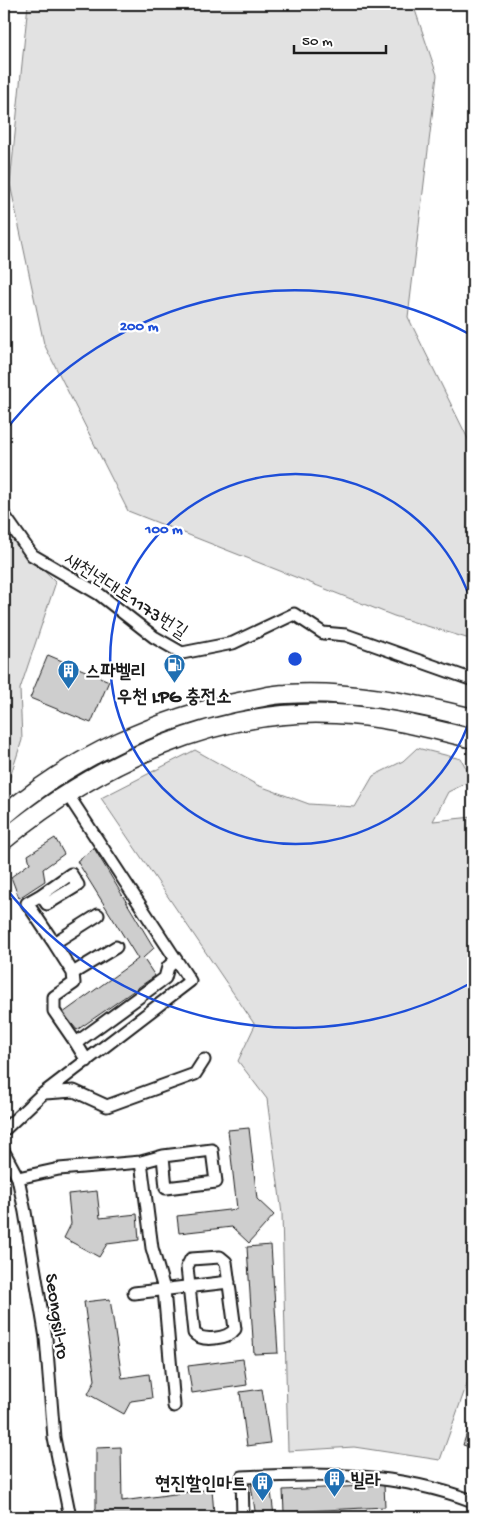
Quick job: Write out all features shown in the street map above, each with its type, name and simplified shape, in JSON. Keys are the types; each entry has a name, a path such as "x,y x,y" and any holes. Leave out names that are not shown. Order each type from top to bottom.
{"main road":[{"path":"4,816 43,785 106,749 161,725 222,706 284,694 330,693 384,698 470,717 468,738 381,718 335,714 289,714 215,727 161,746 110,770 42,810 4,840"}],"street":[{"name":"새천년대로1173번길","path":"4,515 32,555 99,594 154,636 182,653 233,642 294,614 323,633 346,635 473,680"},
{"path":"4,1130 43,1094 190,981 68,795"},
{"path":"41,895 27,903 73,973 74,983 54,997 54,1012 87,1061"},
{"path":"54,943 98,915"},
{"path":"73,973 116,947"},
{"path":"76,1043 165,978 168,967 176,960"},
{"path":"43,1094 74,1091 107,1106 194,1074 204,1060"},
{"path":"18,1178 59,1169 141,1162 163,1156 212,1150 216,1182 166,1188 163,1156"},
{"name":"Seongsil-ro","path":"4,1152 18,1178 36,1273 46,1338 54,1438 70,1517"},
{"path":"141,1162 152,1248 164,1289 174,1406"},
{"path":"224,1258 229,1282 235,1329 227,1336 201,1338 194,1333 187,1267 191,1259 224,1258"},
{"path":"134,1293 229,1282"},
{"path":"243,1517 242,1477 309,1474 378,1477 438,1488 473,1501"}],"shaded area":[{"path":"28,4 413,4 437,75 408,317 473,449 473,640 394,616 128,511 44,344 10,184"},
{"path":"4,529 56,582 20,689 22,740 4,796"},
{"path":"417,748 461,759 473,780 448,792 433,821 473,817 473,1367 440,1460 354,1447 288,1451 282,1214 267,1099 238,1061 255,1025 101,798 195,750 257,785 309,804 355,807 373,776 403,761"}],"building":[{"name":"스파벨리","path":"48,655 109,681 91,723 30,698"},
{"path":"55,838 64,854 43,869 45,881 19,898 11,877 30,863 28,855"},
{"path":"94,848 154,948 143,958 155,976 77,1030 63,1013 138,959 77,861"},
{"path":"249,1128 257,1199 274,1215 249,1243 232,1227 179,1233 177,1216 237,1209 228,1130"},
{"path":"97,1191 100,1218 137,1214 139,1240 107,1244 99,1257 64,1238 71,1224 68,1194"},
{"path":"271,1245 278,1353 254,1354 247,1247"},
{"path":"110,1299 122,1378 149,1374 152,1398 131,1401 124,1414 88,1394 95,1380 84,1302"},
{"path":"243,1359 247,1385 192,1393 188,1366"},
{"path":"262,1389 270,1443 247,1446 240,1392"},
{"path":"473,1414 473,1448 463,1445"},
{"path":"121,1447 122,1501 212,1489 214,1514 196,1517 91,1517 96,1508 96,1448"},
{"name":"현진할인마트","path":"270,1483 274,1516 256,1517 251,1485"},
{"name":"빌라","path":"384,1485 385,1507 284,1512 283,1490"}],"place":[{"name":"우천 LPG 충전소","path":"174,683"},
{"name":"스파벨리","path":"69,689"},
{"name":"빌라","path":"334,1498"},
{"name":"현진할인마트","path":"263,1501"}]}
